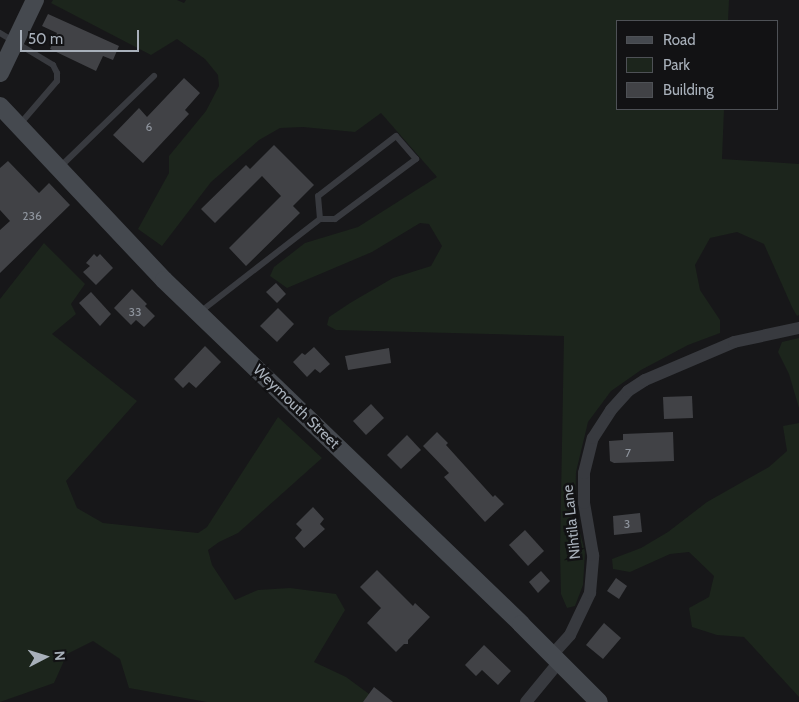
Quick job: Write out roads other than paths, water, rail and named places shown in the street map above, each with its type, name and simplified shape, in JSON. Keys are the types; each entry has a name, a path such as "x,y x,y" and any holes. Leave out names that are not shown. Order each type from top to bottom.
{"main road":[{"path":"0,73 8,37 35,0"},
{"name":"Weymouth Street","path":"0,106 164,280 599,702"}],"street":[{"name":"Nihtila Lane","path":"526,702 556,659 590,593 593,555 584,503 584,473 593,438 611,410 628,391 645,380 734,342 799,328"}],"lane":[{"path":"8,37 53,65 57,73 57,81 19,125"},
{"path":"59,168 154,76"},
{"path":"199,313 320,219 334,219 416,159 396,136 318,196 320,219"}]}
